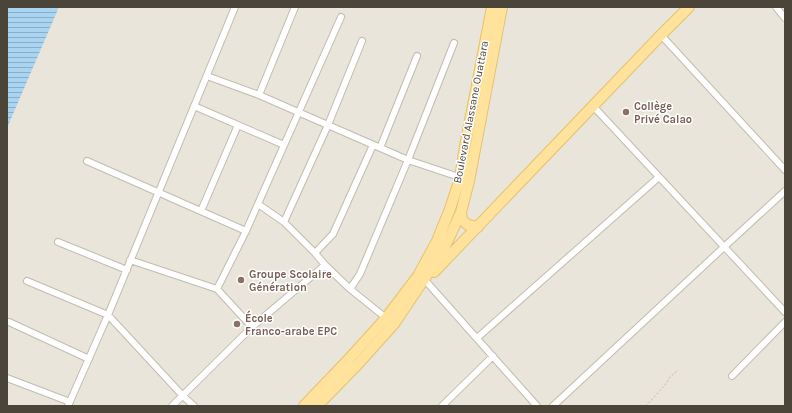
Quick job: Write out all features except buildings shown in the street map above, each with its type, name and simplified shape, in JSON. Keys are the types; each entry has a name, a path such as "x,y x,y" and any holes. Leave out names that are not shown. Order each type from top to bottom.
{"main road":[{"name":"Boulevard Alassane Ouattara","path":"304,406 386,318 421,277 442,251 461,212 465,146 492,7"},
{"name":"Boulevard Alassane Ouattara","path":"322,404 394,324 421,277 464,179 502,7"},
{"path":"421,277 435,271 689,7"},
{"path":"461,212 462,220 468,225 478,227"}],"street":[{"path":"7,378 69,404 127,270 235,7"},
{"path":"259,95 295,7"},
{"path":"776,7 785,18"},
{"path":"217,289 246,231 341,17"},
{"path":"661,35 785,170"},
{"path":"284,222 328,125 362,41"},
{"path":"350,289 360,274 408,160 454,44"},
{"path":"380,148 417,56"},
{"path":"207,76 259,95 408,160 464,179"},
{"path":"194,106 284,145"},
{"path":"593,106 785,312"},
{"path":"201,211 238,125"},
{"path":"314,253 334,234 373,145"},
{"path":"87,161 246,231"},
{"path":"477,338 659,177"},
{"path":"552,406 785,191"},
{"path":"258,204 284,222 350,289 386,318"},
{"path":"58,242 127,270"},
{"path":"130,260 217,289 252,327"},
{"path":"172,406 252,327 325,265"},
{"path":"421,277 537,406"},
{"path":"27,281 108,315 194,406"},
{"path":"9,322 89,359"},
{"path":"732,376 785,322"},
{"path":"442,406 493,356"}],"path":[{"path":"646,406 665,385 670,377 678,370"}],"shaded area":[{"path":"7,7 785,7 785,406 7,406"}],"water":[{"path":"7,7 59,7 7,128"}],"place":[{"name":"Collège Privé Calao","path":"626,112"},
{"name":"Groupe Scolaire Génération","path":"241,280"},
{"name":"École Franco-arabe EPC","path":"237,324"}]}
